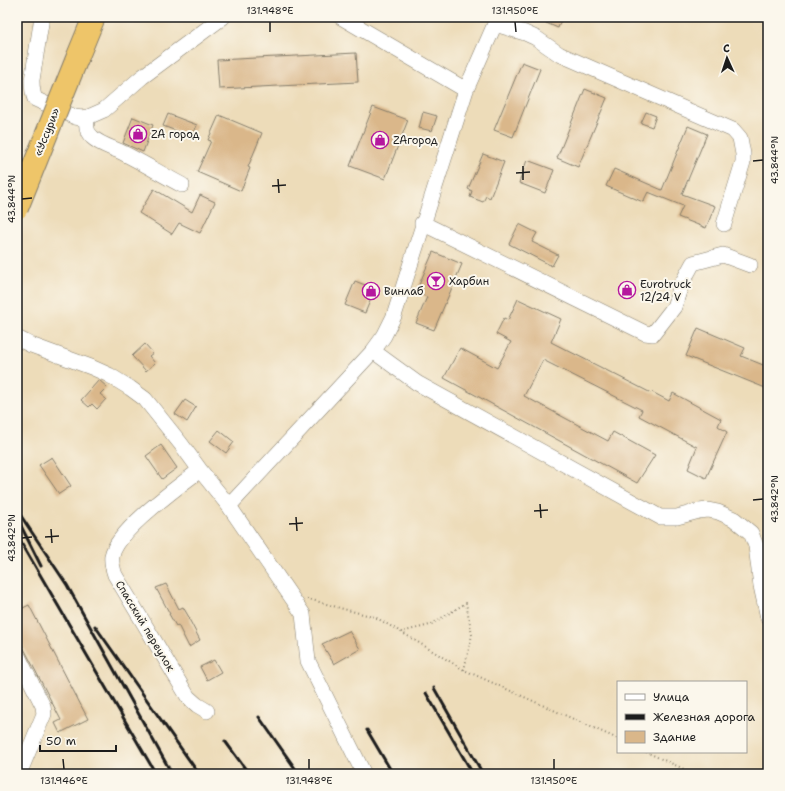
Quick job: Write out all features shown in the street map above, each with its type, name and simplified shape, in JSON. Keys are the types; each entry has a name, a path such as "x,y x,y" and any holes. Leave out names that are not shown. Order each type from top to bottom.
{"highway":[{"name":"«Уссури»","path":"17,208 94,17"}],"street":[{"path":"42,17 32,89 35,99 75,117 81,118 88,117 104,110 142,77 224,17"},
{"path":"341,17 466,90"},
{"path":"229,506 373,351 384,336 394,316 422,223 466,90 497,21 536,38 559,54 733,130 740,138 743,162 724,224"},
{"path":"88,117 86,125 87,132 91,137 182,185"},
{"path":"422,223 645,333 653,334 674,308 681,285 693,263 723,255 750,265"},
{"path":"17,338 31,345 91,366 109,375 146,399 229,506 303,614 308,661 364,774"},
{"path":"373,351 417,383 660,517 677,517 708,510 718,512 734,519 751,533 756,546 768,618"},
{"name":"Спасский переулок","path":"200,470 144,514 122,537 112,556 112,566 115,575 188,697 207,711"},
{"path":"17,654 43,706 44,714 19,774"}],"path":[{"path":"294,600 308,599 375,617 464,670 617,739"},
{"path":"401,632 430,625 466,603 472,636 464,670"},
{"path":"648,753 695,774"}],"building":[{"path":"532,17 562,17 558,28"},
{"path":"356,53 358,82 219,89 217,60"},
{"path":"522,62 540,69 513,137 494,130"},
{"path":"585,89 607,98 578,167 557,158"},
{"path":"373,107 408,120 385,179 350,166"},
{"path":"423,112 437,116 432,131 419,128"},
{"path":"646,112 656,116 652,127 641,123"},
{"path":"168,114 197,125 192,137 163,126"},
{"path":"219,115 262,133 248,167 250,168 241,191 197,172 211,141 208,140"},
{"name":"ZA город","path":"133,117 153,125 143,152 123,143"},
{"path":"688,126 707,134 682,194 715,206 706,228 678,217 683,206 648,192 643,202 606,186 614,169 662,190"},
{"path":"483,154 504,162 490,198 486,196 483,202 470,197 472,191 468,189"},
{"path":"527,160 554,170 545,193 519,183"},
{"path":"154,189 192,212 200,195 215,202 200,233 179,223 172,234 139,213"},
{"path":"519,224 537,233 532,242 558,255 552,266 509,244"},
{"path":"433,252 462,264 434,330 416,323 427,297 416,292"},
{"path":"355,281 375,289 365,313 345,305"},
{"path":"518,299 561,319 551,342 651,393 652,392 669,401 673,393 721,419 718,426 727,432 706,478 688,469 697,447 639,416 642,410 543,360 524,396 608,441 613,432 655,455 637,483 444,378 460,348 497,368 511,342 496,334 504,318 508,320"},
{"path":"698,328 745,348 741,356 768,367 768,389 686,356"},
{"path":"145,344 153,353 149,356 155,363 146,371 132,356"},
{"path":"99,380 107,387 100,394 106,399 97,409 92,404 89,407 81,400"},
{"path":"185,400 196,407 187,422 175,414"},
{"path":"219,430 234,442 226,453 210,441"},
{"path":"161,445 177,468 162,479 146,456"},
{"path":"52,457 71,486 59,494 39,465"},
{"path":"166,584 179,609 183,607 200,640 189,647 178,625 176,626 169,614 156,588"},
{"path":"29,605 88,719 60,733 55,723 61,720 17,635 17,611"},
{"path":"349,631 360,649 334,664 322,644"},
{"path":"214,660 221,672 207,680 200,667"}],"railway":[{"path":"17,510 67,585 172,774"},
{"path":"17,518 41,566"},
{"path":"17,535 156,774"},
{"path":"95,626 199,774"},
{"path":"434,688 483,774"},
{"path":"426,693 473,774"},
{"path":"259,717 299,774"},
{"path":"367,730 393,774"},
{"path":"225,741 249,774"}],"place":[{"name":"ZA город","path":"138,134"},
{"name":"ZAгород","path":"380,140"},
{"name":"Харбин","path":"436,281"},
{"name":"Eurotruck 12/24 V","path":"627,290"},
{"name":"Винлаб","path":"371,291"}]}
